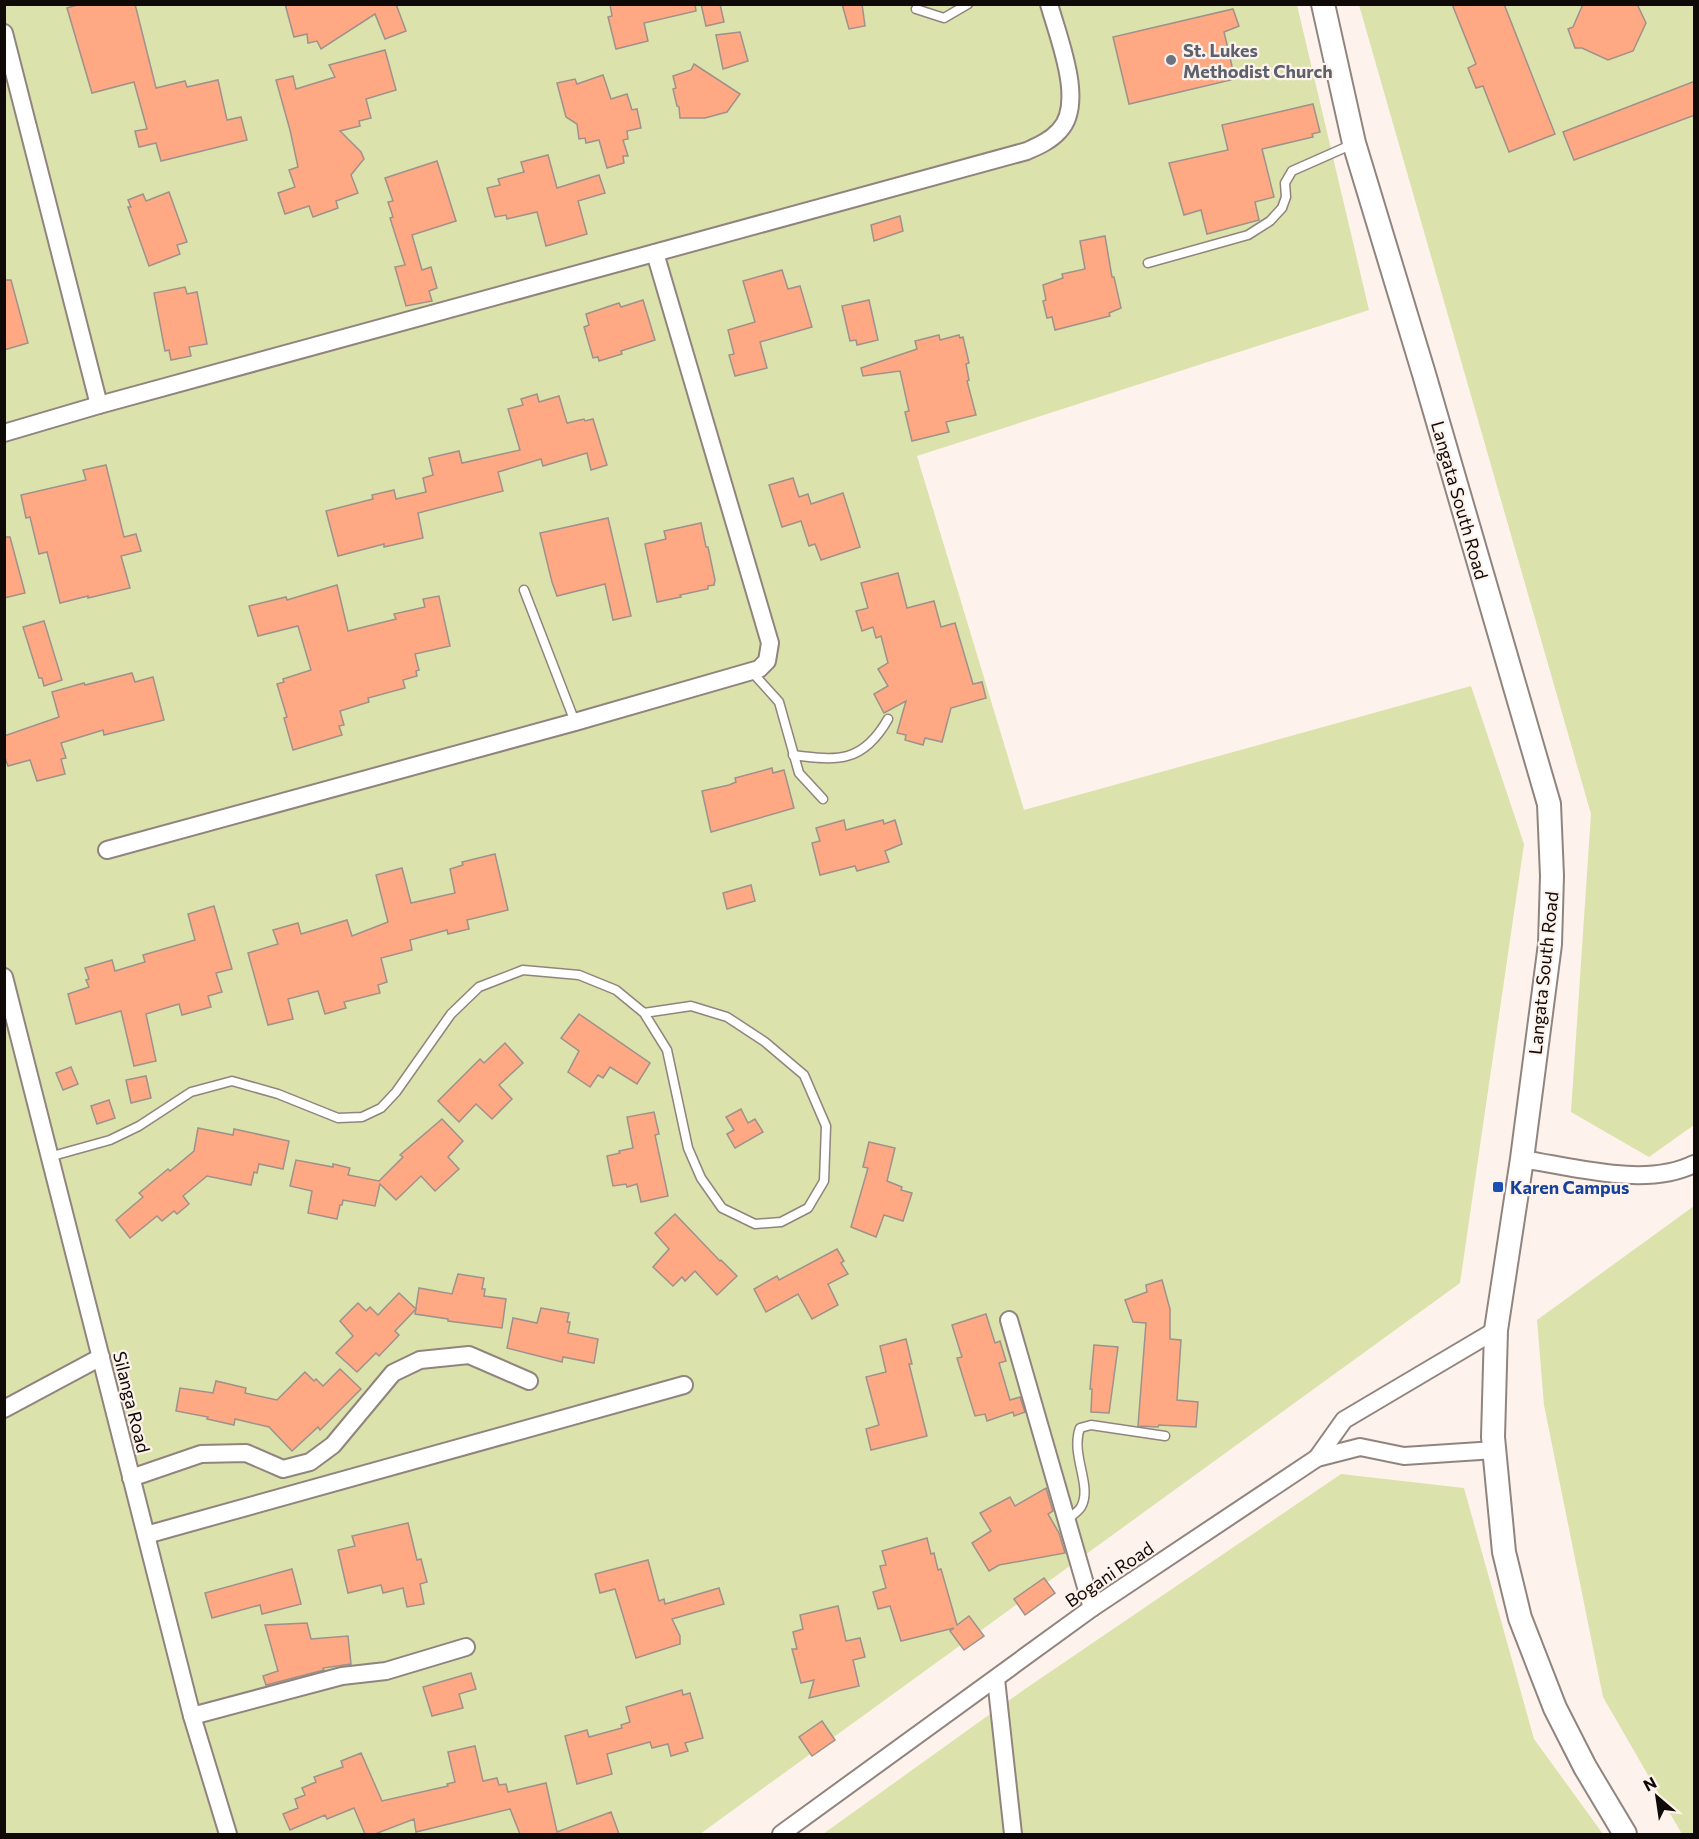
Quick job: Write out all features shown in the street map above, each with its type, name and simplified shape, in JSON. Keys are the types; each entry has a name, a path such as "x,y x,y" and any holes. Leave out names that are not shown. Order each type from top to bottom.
{"street":[{"path":"4,433 99,405 1015,155 1051,139 1061,130 1068,119 1071,108 1070,84 1049,4"},
{"name":"Langata South Road","path":"1323,4 1354,144 1424,374 1549,804 1552,876 1550,944 1522,1159 1496,1330 1495,1450 1504,1552 1520,1618 1555,1708 1585,1767 1625,1834"},
{"path":"4,33 99,405"},
{"path":"107,850 752,672 767,661 770,643 655,253"},
{"name":"Silanga Road","path":"4,977 192,1716 227,1834"},
{"path":"1522,1159 1644,1175 1665,1174 1695,1164"},
{"path":"1009,1320 1092,1608"},
{"path":"1317,1458 1344,1420 1496,1330"},
{"path":"131,1478 201,1454 246,1453 283,1469 310,1462 333,1445 393,1373 420,1360 469,1355 528,1381"},
{"path":"4,1409 100,1357"},
{"path":"146,1535 684,1385"},
{"name":"Bogani Road","path":"781,1834 1092,1608 1317,1458 1360,1447 1404,1456 1495,1450"},
{"path":"192,1716 342,1676 386,1671 466,1647"},
{"path":"996,1679 1013,1834"}],"lane":[{"path":"916,9 944,18 968,4"},
{"path":"1148,263 1248,235 1270,221 1282,208 1286,197 1285,183 1292,171 1354,144"},
{"path":"524,590 575,722"},
{"path":"752,672 779,702 798,773 823,799"},
{"path":"793,755 830,760 846,757 862,749 878,736 888,718"},
{"path":"49,1157 110,1140 139,1126 191,1092 232,1082 278,1094 338,1118 362,1117 381,1107 396,1092 451,1014 479,987 522,970 579,975 616,990 644,1013 666,1050 688,1148 701,1178 722,1208 755,1224 782,1222 807,1208 824,1181 826,1126 804,1075 765,1042 727,1017 691,1006 644,1013"},
{"path":"1066,1520 1081,1508 1086,1491 1078,1464 1076,1439 1080,1428 1091,1425 1165,1436"}],"green space":[{"path":"5,5 1297,5 1369,310 917,456 1024,810 1471,686 1524,844 1460,1283 700,1834 5,1834"},
{"path":"1359,5 1694,5 1694,1125 1649,1157 1571,1112 1591,814"},
{"path":"1694,1206 1694,1834 1682,1834 1603,1697 1544,1405 1537,1320"},
{"path":"1341,1474 1464,1488 1534,1739 1603,1834 823,1834 1025,1689"}],"building":[{"path":"80,4 135,4 156,88 185,81 187,87 218,80 227,120 241,117 247,140 161,161 156,143 139,147 135,131 147,129 134,82 92,93 67,8"},
{"path":"285,4 396,4 406,31 385,39 375,14 321,49 317,41 308,43 307,34 294,37"},
{"path":"610,4 695,4 696,11 644,23 648,41 616,49 608,17 612,16"},
{"path":"701,4 720,4 724,22 706,26"},
{"path":"842,4 862,4 865,26 849,29"},
{"path":"1452,4 1504,4 1555,134 1509,152 1483,86 1476,88 1468,68 1476,64"},
{"path":"1583,4 1637,4 1646,23 1633,51 1608,60 1582,48 1575,48 1568,29 1573,27"},
{"path":"1233,9 1239,26 1224,32 1235,79 1129,104 1113,37"},
{"path":"740,32 748,61 723,69 716,35"},
{"path":"385,50 396,90 366,99 371,118 359,121 360,126 340,131 361,152 364,159 351,175 358,193 336,201 338,208 313,217 309,206 285,214 278,193 295,187 289,170 298,167 276,80 293,76 296,89 335,77 329,65"},
{"path":"694,64 740,94 727,112 705,118 680,118 673,89 676,88 673,76 691,70"},
{"path":"603,75 611,99 627,94 632,110 637,109 641,128 627,131 628,139 623,140 628,156 623,156 624,163 607,168 599,140 586,143 585,138 579,139 577,124 566,117 557,83 575,79 577,84"},
{"path":"1695,81 1695,115 1574,160 1563,132"},
{"path":"1313,104 1320,132 1312,134 1313,137 1262,149 1274,197 1255,202 1259,220 1207,234 1201,210 1184,215 1169,163 1228,150 1222,125"},
{"path":"548,155 557,188 599,175 605,193 578,201 587,234 546,246 537,212 507,219 506,215 495,217 487,188 500,185 498,179 524,172 521,162"},
{"path":"437,161 456,221 412,235 422,270 431,267 437,288 429,291 432,301 406,306 395,267 405,265 390,218 393,217 388,202 393,201 385,178"},
{"path":"169,192 187,242 177,245 180,254 149,266 128,207 131,207 128,200 143,194 146,201"},
{"path":"900,216 903,231 874,241 871,225"},
{"path":"1105,236 1112,277 1114,277 1121,308 1109,313 1110,316 1055,330 1052,317 1047,318 1043,301 1046,300 1043,285 1063,278 1062,274 1085,269 1080,241"},
{"path":"782,270 788,289 800,286 812,327 760,342 767,368 735,376 729,355 734,354 728,330 755,322 743,281"},
{"path":"4,280 11,280 28,343 4,350"},
{"path":"185,287 187,294 197,292 207,344 189,347 191,356 171,360 169,350 165,351 154,293"},
{"path":"643,300 655,340 599,361 598,357 593,358 584,327 589,325 586,314 619,303 621,307"},
{"path":"869,300 878,340 857,345 856,340 850,341 842,306"},
{"path":"939,335 940,340 959,335 960,338 963,337 969,363 966,364 969,380 967,381 976,415 946,422 949,432 912,441 905,412 909,411 900,371 863,376 861,368 917,349 915,341"},
{"path":"537,394 539,402 559,396 567,423 593,419 607,465 591,470 587,453 543,466 541,459 498,472 503,491 418,513 423,538 384,547 384,544 338,556 326,511 373,499 372,495 394,490 396,499 426,492 423,478 433,475 429,458 459,451 462,463 520,450 508,409 523,405 521,399"},
{"path":"106,465 124,537 136,534 141,551 121,556 130,588 60,603 47,552 39,554 30,517 26,518 21,495 86,480 83,470"},
{"path":"793,478 799,497 808,494 811,504 843,493 860,547 821,560 815,544 809,546 801,521 782,527 769,485"},
{"path":"608,518 631,616 613,620 605,584 557,596 540,533"},
{"path":"701,523 715,580 714,585 708,586 708,589 657,602 645,544 666,539 664,531"},
{"path":"4,537 10,537 25,593 4,598"},
{"path":"898,573 907,608 934,601 941,627 955,623 973,684 982,682 986,698 951,708 942,742 925,738 923,745 905,740 906,735 897,733 906,701 884,713 874,694 888,686 878,669 888,663 881,636 876,638 873,627 862,631 856,611 868,608 861,583"},
{"path":"337,585 348,631 396,619 394,614 425,607 423,599 439,596 450,646 415,654 419,670 416,671 417,676 403,680 405,688 368,698 369,702 340,711 344,725 339,726 342,735 293,750 284,718 287,717 277,684 284,682 283,679 311,670 298,626 258,636 249,606 286,597 287,600"},
{"path":"44,621 62,680 44,686 42,678 39,678 23,627"},
{"path":"132,673 135,682 153,677 164,720 104,735 103,730 61,743 66,758 61,759 65,774 37,781 30,760 8,766 4,755 4,736 59,717 52,692"},
{"path":"772,768 773,773 784,770 794,808 711,832 702,791 729,785 736,782 735,778"},
{"path":"844,820 846,830 883,820 884,824 895,820 902,844 885,851 889,862 857,871 855,866 820,875 812,843 820,841 816,828"},
{"path":"495,854 508,910 467,920 469,929 448,934 447,930 410,940 412,950 381,958 387,982 378,985 380,993 344,1002 346,1008 325,1014 318,991 288,999 293,1019 268,1025 248,953 278,944 273,930 298,923 301,934 347,920 352,936 388,922 376,875 402,868 411,903 455,893 450,869 463,865 462,862"},
{"path":"751,885 755,901 727,909 723,893"},
{"path":"214,906 232,969 216,973 222,992 208,996 211,1007 182,1015 179,1004 146,1014 156,1061 134,1066 121,1011 76,1024 68,994 89,987 85,968 112,960 115,971 145,962 143,955 195,940 188,914"},
{"path":"579,1014 650,1063 637,1084 610,1067 603,1078 598,1075 590,1087 568,1072 579,1051 561,1038"},
{"path":"505,1043 523,1063 499,1085 512,1099 492,1119 476,1104 459,1122 438,1101 480,1059 484,1063"},
{"path":"71,1067 78,1084 63,1090 56,1073"},
{"path":"146,1076 151,1098 131,1103 126,1080"},
{"path":"109,1100 115,1118 97,1124 91,1106"},
{"path":"741,1109 748,1123 755,1119 763,1132 735,1148 727,1134 734,1130 726,1117"},
{"path":"654,1112 659,1134 655,1135 668,1196 641,1202 637,1184 627,1187 626,1184 613,1186 607,1156 633,1148 627,1117"},
{"path":"442,1119 463,1141 448,1157 459,1169 435,1191 421,1176 396,1200 380,1184 375,1206 343,1200 337,1219 308,1213 312,1191 290,1186 296,1160 350,1168 348,1175 379,1181 403,1157 400,1155"},
{"path":"198,1128 233,1135 234,1129 289,1141 283,1169 259,1164 257,1173 254,1172 251,1185 207,1176 183,1196 189,1204 177,1214 174,1211 162,1221 157,1216 130,1238 116,1220 143,1197 139,1193 194,1151"},
{"path":"869,1142 895,1148 887,1181 902,1187 901,1190 912,1193 903,1221 884,1215 876,1237 851,1227 868,1168 863,1167"},
{"path":"675,1214 737,1276 717,1295 695,1271 685,1281 682,1277 673,1286 653,1267 669,1249 655,1233"},
{"path":"837,1249 844,1261 841,1263 848,1274 828,1284 838,1305 812,1319 798,1294 766,1312 754,1289 777,1276 779,1280"},
{"path":"458,1274 484,1278 482,1289 485,1289 484,1296 506,1299 502,1328 415,1314 419,1288 452,1294"},
{"path":"1162,1280 1170,1309 1170,1339 1181,1340 1177,1400 1198,1402 1196,1427 1138,1426 1146,1323 1133,1322 1125,1300 1147,1292 1146,1285"},
{"path":"399,1293 416,1309 395,1331 399,1335 379,1356 376,1353 357,1372 336,1353 353,1336 340,1321 358,1303 366,1311 370,1307 378,1315"},
{"path":"541,1308 569,1313 568,1333 598,1339 594,1363 563,1357 562,1362 507,1348 513,1318 537,1323"},
{"path":"986,1314 995,1343 1000,1341 1006,1361 999,1363 1010,1400 1020,1397 1025,1412 1014,1416 1013,1412 987,1421 985,1414 975,1416 957,1358 962,1357 952,1325"},
{"path":"906,1339 912,1364 909,1364 927,1436 871,1450 866,1429 879,1425 866,1377 886,1372 880,1346"},
{"path":"1094,1345 1118,1347 1109,1413 1091,1412 1092,1389 1090,1389"},
{"path":"340,1369 361,1389 320,1430 318,1427 292,1451 269,1427 235,1419 234,1425 176,1411 180,1388 213,1393 216,1381 246,1388 245,1393 277,1400 305,1372 323,1386"},
{"path":"1046,1488 1053,1511 1048,1514 1059,1533 1065,1553 999,1565 989,1571 972,1543 991,1531 980,1513 1010,1497 1015,1506"},
{"path":"408,1523 417,1560 421,1559 427,1582 420,1584 424,1604 407,1607 403,1588 383,1593 381,1585 348,1593 338,1550 355,1546 352,1536"},
{"path":"927,1538 938,1570 941,1569 957,1625 969,1616 984,1636 964,1650 950,1631 954,1628 901,1641 890,1606 878,1609 873,1592 886,1588 880,1566 886,1565 882,1551"},
{"path":"648,1560 659,1601 664,1599 665,1604 719,1588 724,1604 672,1619 680,1636 680,1644 636,1658 615,1589 600,1593 595,1574"},
{"path":"292,1569 301,1604 262,1614 260,1605 212,1618 205,1593"},
{"path":"1044,1578 1055,1593 1025,1615 1014,1599"},
{"path":"838,1606 846,1641 860,1638 865,1657 853,1660 859,1686 809,1698 814,1680 801,1683 792,1649 797,1649 793,1632 803,1629 800,1615"},
{"path":"307,1623 311,1639 348,1636 351,1664 323,1668 324,1670 266,1685 263,1676 278,1671 265,1625"},
{"path":"471,1673 476,1689 459,1694 463,1708 432,1716 423,1687"},
{"path":"682,1690 683,1695 690,1693 703,1738 685,1743 688,1751 671,1756 668,1744 652,1748 650,1742 607,1754 612,1774 577,1784 565,1736 587,1730 589,1737 622,1728 621,1725 630,1722 626,1707"},
{"path":"822,1721 835,1740 812,1756 799,1737"},
{"path":"475,1746 483,1781 497,1778 499,1785 506,1784 508,1792 546,1783 557,1832 611,1812 619,1834 520,1834 510,1809 416,1832 414,1819 375,1834 365,1834 354,1808 327,1819 325,1815 290,1830 283,1814 298,1808 295,1799 305,1795 302,1788 316,1782 314,1777 343,1767 341,1761 361,1753 382,1801 448,1786 447,1784 455,1782 448,1752"}],"place":[{"name":"St. Lukes Methodist Church","path":"1171,60"},
{"name":"Karen Campus","path":"1498,1187"}]}
